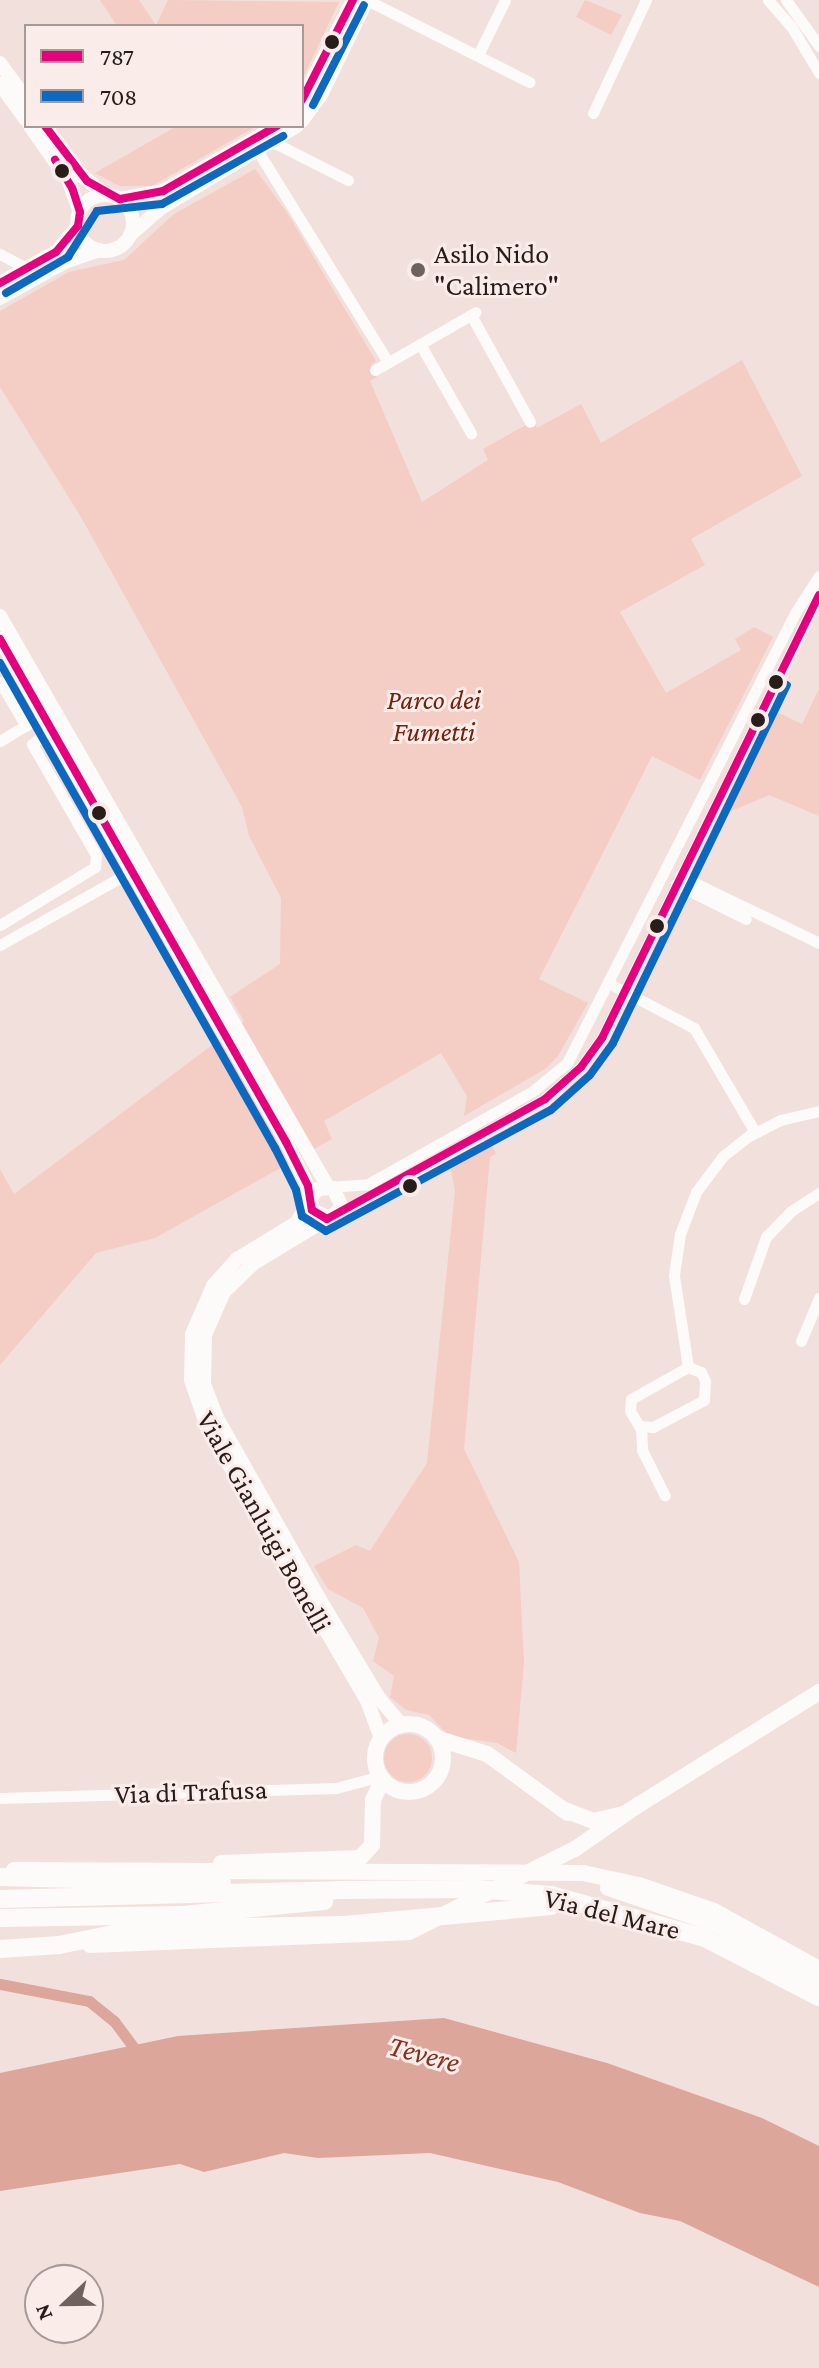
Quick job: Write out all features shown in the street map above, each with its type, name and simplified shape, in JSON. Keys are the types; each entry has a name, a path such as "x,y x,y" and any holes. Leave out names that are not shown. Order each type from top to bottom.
{"main road":[{"path":"0,1949 391,1936 434,1924 575,1849 638,1805 819,1692"},
{"path":"0,1871 352,1860 368,1853 374,1796 382,1778 375,1754 381,1739 402,1725 421,1726 436,1738 501,1764 562,1809 583,1829 575,1849"},
{"path":"382,1778 408,1792 429,1785 442,1760 436,1738"},
{"path":"562,1809 598,1821 638,1805"},
{"path":"153,1868 244,1873 523,1869 593,1874 724,1915 819,1969"},
{"path":"0,1877 337,1890"},
{"path":"493,1893 536,1880 569,1880 704,1919 819,1980"},
{"name":"Via del Mare","path":"0,1899 337,1890 513,1891 626,1913 722,1945 819,1997"},
{"name":"Via del Mare","path":"0,1918 196,1914 390,1891"},
{"path":"59,1945 126,1930 361,1924 521,1906 626,1913"}],"street":[{"path":"304,96 353,0"},
{"path":"304,118 322,93 367,0 529,82"},
{"path":"478,55 505,0"},
{"path":"593,113 646,0"},
{"path":"768,0 791,26 819,73"},
{"path":"786,0 819,46"},
{"path":"0,63 24,96"},
{"path":"0,84 24,117"},
{"path":"31,128 69,182 85,241 100,250"},
{"path":"46,128 82,176 113,197 132,215 130,235"},
{"path":"0,283 57,250 90,200 163,191 273,128"},
{"path":"0,298 65,262 118,247 161,208 259,153 294,128"},
{"path":"275,143 348,180"},
{"path":"259,153 388,362"},
{"path":"0,254 26,268"},
{"path":"375,370 474,313 530,422"},
{"path":"420,344 471,433"},
{"path":"328,1187 368,1184 547,1082 576,1050 800,603 819,576"},
{"name":"Viale Gianluigi Bonelli","path":"402,1725 379,1698 313,1589 216,1416 204,1384 205,1335 226,1289 254,1263 564,1084 595,1050 819,595"},
{"path":"0,616 302,1158 328,1187 341,1196 331,1217 315,1214 302,1158"},
{"path":"0,639 132,871 229,1029"},
{"path":"0,682 26,726"},
{"path":"0,741 26,726 47,722"},
{"path":"0,925 95,867 96,855 32,744 47,722"},
{"path":"0,945 132,871"},
{"path":"678,880 746,919"},
{"path":"678,880 819,943"},
{"path":"610,984 690,1024 716,1061 755,1132"},
{"path":"641,1428 704,1400 707,1389 688,1347 674,1292 683,1221 709,1172 755,1132 819,1111"},
{"name":"Viale Gianluigi Bonelli","path":"328,1187 311,1200 296,1223 242,1255 213,1286 192,1334 191,1380 207,1427 368,1703 381,1739"},
{"path":"744,1299 766,1237 791,1211 819,1193"},
{"path":"801,1341 819,1298"},
{"path":"688,1347 688,1367"},
{"path":"688,1367 701,1372"},
{"path":"665,1496 642,1450 641,1428 630,1411 631,1399 688,1367"},
{"name":"Via di Trafusa","path":"0,1798 336,1788 382,1778"}],"green space":[{"path":"100,0 139,0 155,24 116,24"},
{"path":"168,0 339,2 304,76 304,24 156,24"},
{"path":"585,0 622,15 611,35 576,17"},
{"path":"174,128 254,128 152,186 119,186 95,173"},
{"name":"Parco dei Fumetti","path":"255,169 286,211 376,361 370,366 377,377 370,381 422,502 488,460 483,449 533,421 537,428 581,404 601,443 742,360 802,476 691,539 705,565 620,612 666,693 741,650 735,639 754,627 773,637 700,780 652,756 539,979 588,1003 558,1056 545,1069 464,1116 467,1096 441,1053 324,1121 332,1139 155,1238 96,1253 0,1365 0,1169 14,1194 244,1021 230,997 280,964 281,898 249,836 242,807 81,517 0,387 0,311 69,272 124,260 174,214"},
{"path":"819,689 819,816 769,795 729,812 724,805 775,711 802,724"},
{"path":"490,1142 496,1154 490,1157 464,1449 519,1562 524,1663 516,1753 497,1743 449,1736 429,1715 406,1710 390,1697 394,1676 373,1661 379,1638 363,1608 328,1589 314,1566 356,1545 370,1551 427,1463 455,1191 450,1165"},
{"path":"408,1734 425,1741 432,1758 425,1775 408,1782 391,1775 384,1758 391,1741"}],"water":[{"name":"Tevere","path":"444,2018 607,2063 762,2118 819,2146 819,2287 680,2221 640,2213 558,2182 430,2153 318,2158 284,2153 204,2172 180,2164 0,2191 0,2073 178,2036"}],"waterway":[{"path":"0,1984 89,2001 114,2021 140,2056"}],"transit line":[{"name":"787","path":"304,96 353,0"},
{"name":"708","path":"313,105 364,5"},
{"name":"787","path":"47,128 87,181 120,199 163,191 273,128"},
{"name":"708","path":"6,293 68,257 97,211 162,204 283,136"},
{"name":"787","path":"0,283 56,252 78,226 80,212 72,188 55,160"},
{"name":"787","path":"0,639 286,1142 308,1186 312,1210 327,1219 545,1099 581,1067 602,1038 819,595"},
{"name":"708","path":"0,663 275,1148 296,1190 302,1216 326,1231 551,1110 590,1075 613,1043 787,685"}],"place":[{"name":"Asilo Nido \"Calimero\"","path":"418,270"}]}
